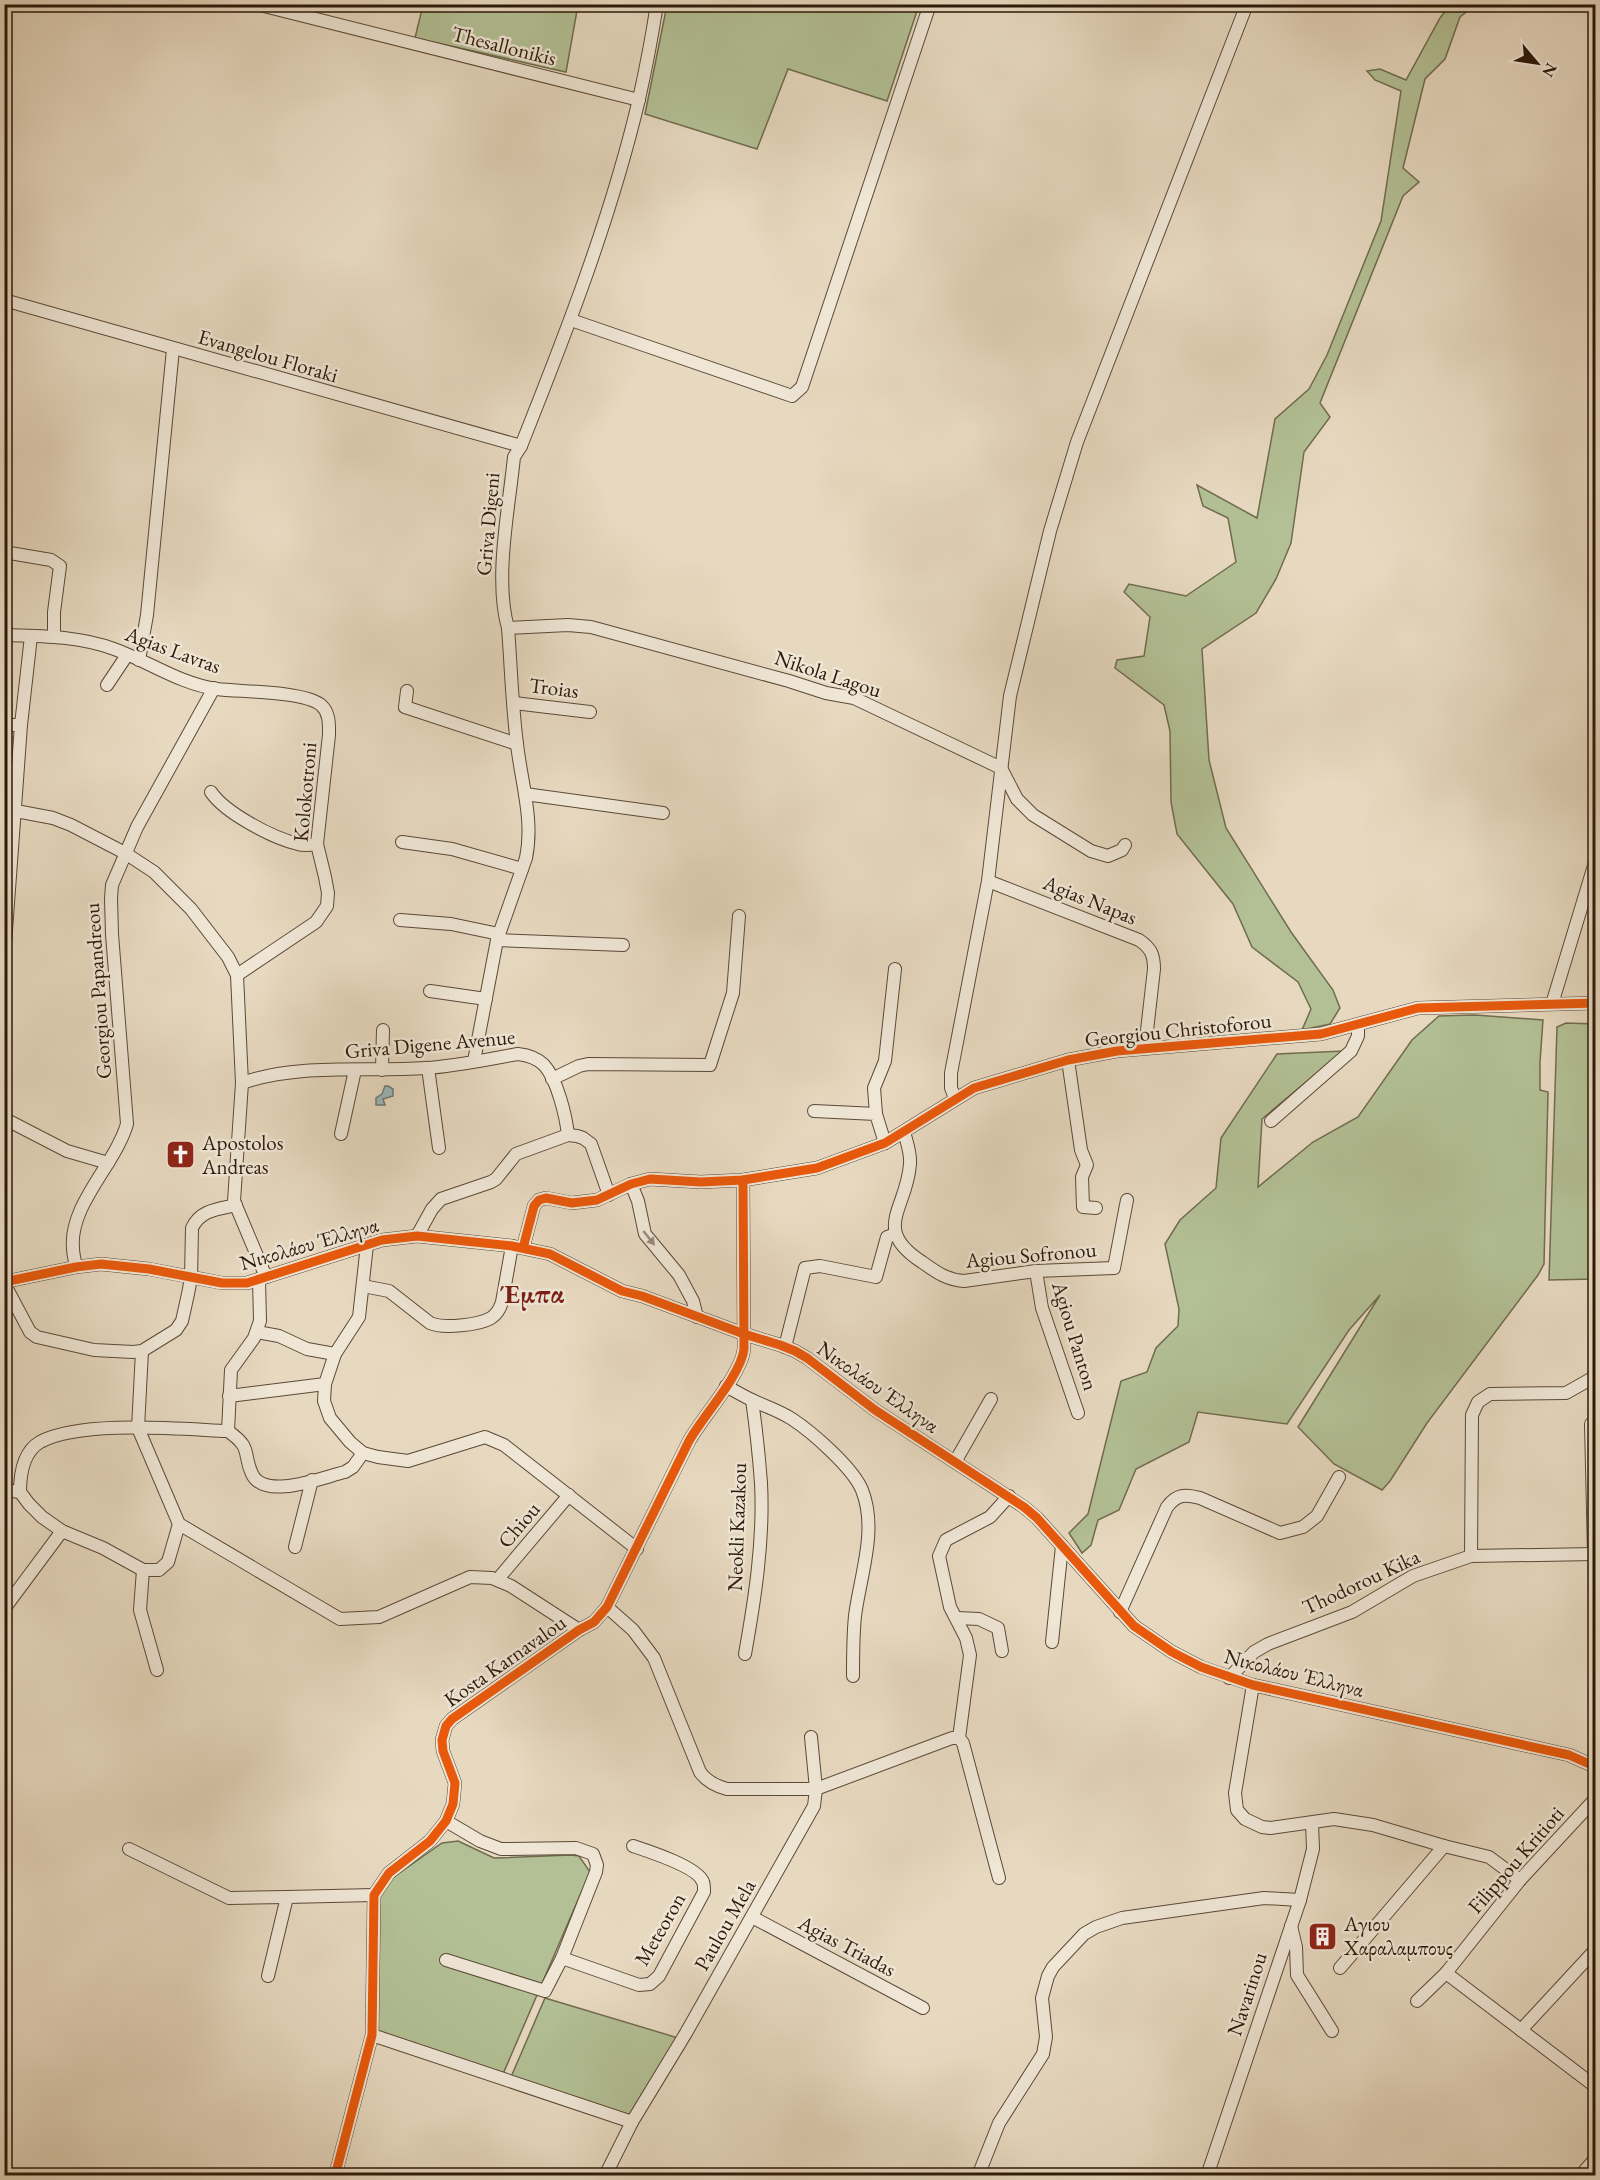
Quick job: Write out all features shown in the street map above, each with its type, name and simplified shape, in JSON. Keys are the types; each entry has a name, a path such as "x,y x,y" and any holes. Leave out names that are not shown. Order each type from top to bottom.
{"street":[{"name":"Thesallonikis","path":"256,4 639,100"},
{"name":"Griva Digeni","path":"474,1061 498,937 529,846 525,794 517,744 508,628 502,591 514,457 521,446 571,320 613,192 639,100 657,4"},
{"path":"571,320 792,396 802,387 930,4"},
{"path":"955,1098 951,1088 951,1073 988,881 1010,696 1050,531 1077,442 1247,4"},
{"name":"Evangelou Floraki","path":"4,300 521,446"},
{"path":"139,660 147,615 173,349"},
{"path":"4,552 51,560 60,566 54,612 54,637"},
{"name":"Nikola Lagou","path":"508,628 568,625 591,627 826,693 854,698 1001,768"},
{"name":"Agias Lavras","path":"4,635 84,640 127,655 188,681 214,688 306,699 326,711"},
{"path":"4,958 12,815 31,636"},
{"path":"106,685 127,655"},
{"name":"Georgiou Papandreou","path":"76,1267 72,1247 74,1229 80,1210 118,1148 127,1124 111,898 116,874 137,826 214,688"},
{"path":"407,691 405,707 517,744"},
{"name":"Troias","path":"514,703 590,712"},
{"name":"Kolokotroni","path":"237,975 316,922 327,906 327,893 317,844 329,735 326,711"},
{"path":"4,725 21,725"},
{"path":"1001,768 1017,799 1033,815 1092,850 1108,856 1122,850 1125,845"},
{"path":"211,792 221,805 250,823 300,845 317,844"},
{"path":"525,794 663,813"},
{"path":"12,815 53,818 71,825 154,872 191,909 228,957 237,975 242,1083 234,1192 236,1205 262,1278 260,1321 257,1332 231,1370 228,1431"},
{"path":"402,842 452,849 522,869"},
{"path":"1552,1004 1596,860"},
{"name":"Agias Napas","path":"988,881 1147,945 1154,959 1154,969 1145,1048"},
{"path":"552,1079 588,1064 710,1065 733,993 739,916"},
{"path":"400,921 451,924 498,937 622,945"},
{"path":"885,1143 876,1114 874,1088 885,1060 895,969"},
{"path":"430,991 486,999"},
{"name":"Georgiou Christoforou","path":"518,1247 534,1206 539,1200 546,1198 572,1203 597,1200 631,1184 650,1179 701,1182 743,1180 817,1168 885,1143 974,1088 994,1080 1093,1054 1303,1036 1358,1025 1418,1008 1596,1003"},
{"path":"1271,1121 1351,1051 1358,1036 1358,1025"},
{"path":"382,1070 383,1030"},
{"name":"Griva Digene Avenue","path":"242,1083 256,1078 295,1072 428,1068 518,1054 526,1055 542,1063 552,1079 566,1116 568,1135"},
{"path":"1068,1060 1081,1150 1087,1166 1082,1177 1083,1207 1096,1208"},
{"path":"428,1068 439,1148"},
{"path":"341,1134 355,1070"},
{"path":"814,1111 876,1114"},
{"path":"4,1119 67,1151 108,1163"},
{"path":"785,1347 805,1268 813,1265 876,1277 887,1237 895,1234 898,1207 910,1166 904,1132"},
{"path":"417,1236 432,1209 441,1199 496,1179 516,1154 568,1135 583,1138 591,1144 609,1195"},
{"name":"Kosta Karnavalou","path":"374,1895 389,1873 430,1841 446,1821 452,1809 455,1793 453,1776 442,1745 443,1734 448,1722 579,1630 594,1622 607,1607 683,1451 698,1425 741,1364 744,1349 743,1180"},
{"path":"631,1184 638,1201 645,1234 679,1275 693,1300 697,1317"},
{"name":"Agiou Sofronou","path":"895,1234 901,1246 910,1255 946,1278 954,1280 964,1281 1036,1271 1114,1268 1127,1200"},
{"path":"4,1282 9,1302 30,1332 37,1337 94,1350 142,1351 180,1326 191,1278 192,1228 195,1221 209,1211 236,1205"},
{"name":"Νικολάου Έλληνα","path":"4,1282 101,1264 235,1284 262,1278 387,1239 417,1236 518,1247 555,1256 622,1291 785,1347 807,1358 859,1399 1009,1496 1036,1518 1120,1612 1141,1632 1201,1667 1253,1685 1569,1755 1596,1767"},
{"path":"367,1245 359,1317 335,1354 325,1384 324,1401 330,1418 350,1442 363,1453 408,1461 485,1437 504,1445 637,1549"},
{"path":"363,1286 389,1291 437,1326 489,1319 499,1310 518,1247"},
{"name":"Agiou Panton","path":"1036,1271 1042,1308 1078,1413"},
{"path":"257,1332 279,1336 307,1349 335,1354"},
{"path":"142,1351 138,1428 179,1524 340,1619 379,1617 470,1577 498,1579 579,1630"},
{"path":"1471,1556 1472,1415 1478,1402 1490,1395 1566,1393 1596,1376"},
{"path":"229,1396 325,1384"},
{"path":"726,1386 781,1412 808,1431 842,1464 862,1489 868,1515 868,1538 854,1623 853,1676"},
{"path":"955,1462 991,1399"},
{"name":"Neokli Kazakou","path":"745,1654 753,1607 761,1520 761,1485 752,1400"},
{"path":"1591,1425 1595,1554"},
{"path":"179,1524 168,1562 159,1570 143,1570 103,1548 62,1531 42,1517 20,1492 24,1462 40,1442 91,1430 138,1428 228,1431 246,1449 252,1472 257,1480 271,1487 280,1488 349,1470 363,1453"},
{"path":"1120,1612 1167,1507 1179,1496 1188,1495 1200,1498 1280,1533 1303,1527 1317,1516 1339,1477"},
{"path":"295,1547 312,1480"},
{"path":"4,1490 20,1492"},
{"name":"Chiou","path":"498,1579 569,1495"},
{"path":"959,1738 970,1655 966,1638 951,1607 939,1556 946,1540 990,1517 1009,1496"},
{"path":"4,1610 62,1531"},
{"path":"1052,1642 1062,1546"},
{"name":"Thodorou Kika","path":"1228,1678 1249,1656 1268,1644 1352,1612 1413,1576 1471,1556 1595,1554"},
{"path":"143,1570 140,1610 157,1670"},
{"path":"607,1607 633,1630 654,1658 704,1777 717,1786 727,1789 816,1790 952,1737 959,1738 963,1743 999,1878"},
{"path":"957,1618 980,1619 998,1628 1002,1651"},
{"path":"1253,1685 1235,1793 1237,1810 1245,1819 1270,1828 1335,1819 1374,1825 1490,1857 1520,1880"},
{"name":"Paulou Mela","path":"604,2175 632,2122 814,1806 816,1790 811,1737"},
{"name":"Filippou Kritioti","path":"1417,2001 1446,1973 1520,1880 1596,1798"},
{"path":"446,1821 480,1841 501,1849 576,1848 593,1854 597,1865 562,1958 545,1991 446,1960"},
{"name":"Navarinou","path":"1207,2175 1300,1900 1313,1849 1312,1823"},
{"name":"Meteoron","path":"562,1958 639,1985 650,1984 659,1976 704,1892 704,1883 699,1876 672,1861 633,1845"},
{"path":"1340,1968 1444,1846"},
{"path":"129,1849 229,1898 374,1895 372,2035 335,2175"},
{"path":"268,1976 287,1897"},
{"path":"978,2175 999,2123 1042,2054 1046,2037 1042,1998 1048,1976 1053,1967 1084,1934 1122,1918 1264,1898 1300,1900"},
{"name":"Agias Triadas","path":"752,1917 923,2008"},
{"path":"1291,1926 1296,1947 1297,1975 1332,2031"},
{"path":"1521,2030 1593,1958"},
{"path":"1275,1970 1297,1975"},
{"path":"1446,1973 1596,2088"},
{"path":"372,2035 632,2122"},
{"path":"1580,2175 1596,2158"}],"green space":[{"path":"667,4 919,5 887,101 788,69 757,149 645,114"},
{"path":"423,5 578,5 566,72 415,38"},
{"path":"1450,5 1475,5 1460,17 1445,59 1425,79 1403,168 1419,182 1403,196 1320,403 1330,417 1304,452 1291,543 1276,579 1256,613 1202,649 1209,760 1226,828 1291,932 1333,990 1340,1008 1330,1024 1302,1030 1311,1009 1298,982 1252,947 1233,904 1177,834 1171,802 1170,731 1164,705 1115,668 1117,660 1144,656 1150,617 1124,592 1129,584 1186,596 1236,562 1228,518 1203,506 1197,485 1257,518 1275,419 1309,389 1327,355 1381,221 1401,91 1375,80 1367,71 1380,69 1406,80 1440,18"},
{"path":"1475,1015 1543,1020 1540,1090 1548,1092 1544,1264 1427,1423 1390,1481 1382,1490 1334,1464 1298,1427 1380,1295 1349,1330 1287,1424 1198,1412 1189,1442 1136,1469 1119,1510 1098,1520 1091,1545 1082,1553 1069,1533 1088,1514 1121,1381 1147,1372 1156,1348 1178,1326 1179,1309 1165,1244 1180,1220 1216,1188 1221,1138 1277,1054 1343,1051 1262,1119 1258,1187 1313,1142 1358,1117 1412,1040 1439,1016"},
{"path":"1566,1023 1595,1024 1595,1279 1549,1280 1557,1027"},
{"path":"458,1841 494,1858 579,1856 590,1872 503,2074 378,2031 378,1897 388,1881 442,1843"},
{"path":"545,1998 675,2037 676,2043 630,2118 511,2077"}],"water":[{"path":"385,1086 393,1089 393,1096 383,1099 385,1105 376,1105 376,1098 382,1094"}],"cycle path":[{"path":"523,1248 534,1206 539,1200 546,1198 572,1203 597,1200 631,1184 650,1179 701,1182 743,1180 817,1168 885,1143 974,1088 1068,1060 1117,1051 1321,1034 1418,1008 1596,1003"},
{"path":"335,2176 372,2035 374,1895 389,1873 430,1841 446,1821 453,1804 455,1783 443,1751 442,1740 446,1726 452,1719 579,1630 594,1622 607,1607 689,1441 736,1371 744,1349 743,1180"},
{"path":"4,1282 101,1264 149,1269 222,1283 247,1283 382,1240 417,1236 512,1246 550,1254 622,1291 780,1345 807,1358 875,1410 1024,1507 1037,1518 1134,1626 1172,1652 1201,1667 1253,1685 1569,1755 1596,1767"}],"place":[{"name":"Apostolos Andreas","path":"181,1155"},
{"name":"Αγιου Χαραλαμπους","path":"1323,1936"}],"district":[{"name":"Έμπα","path":"532,1294"}]}
